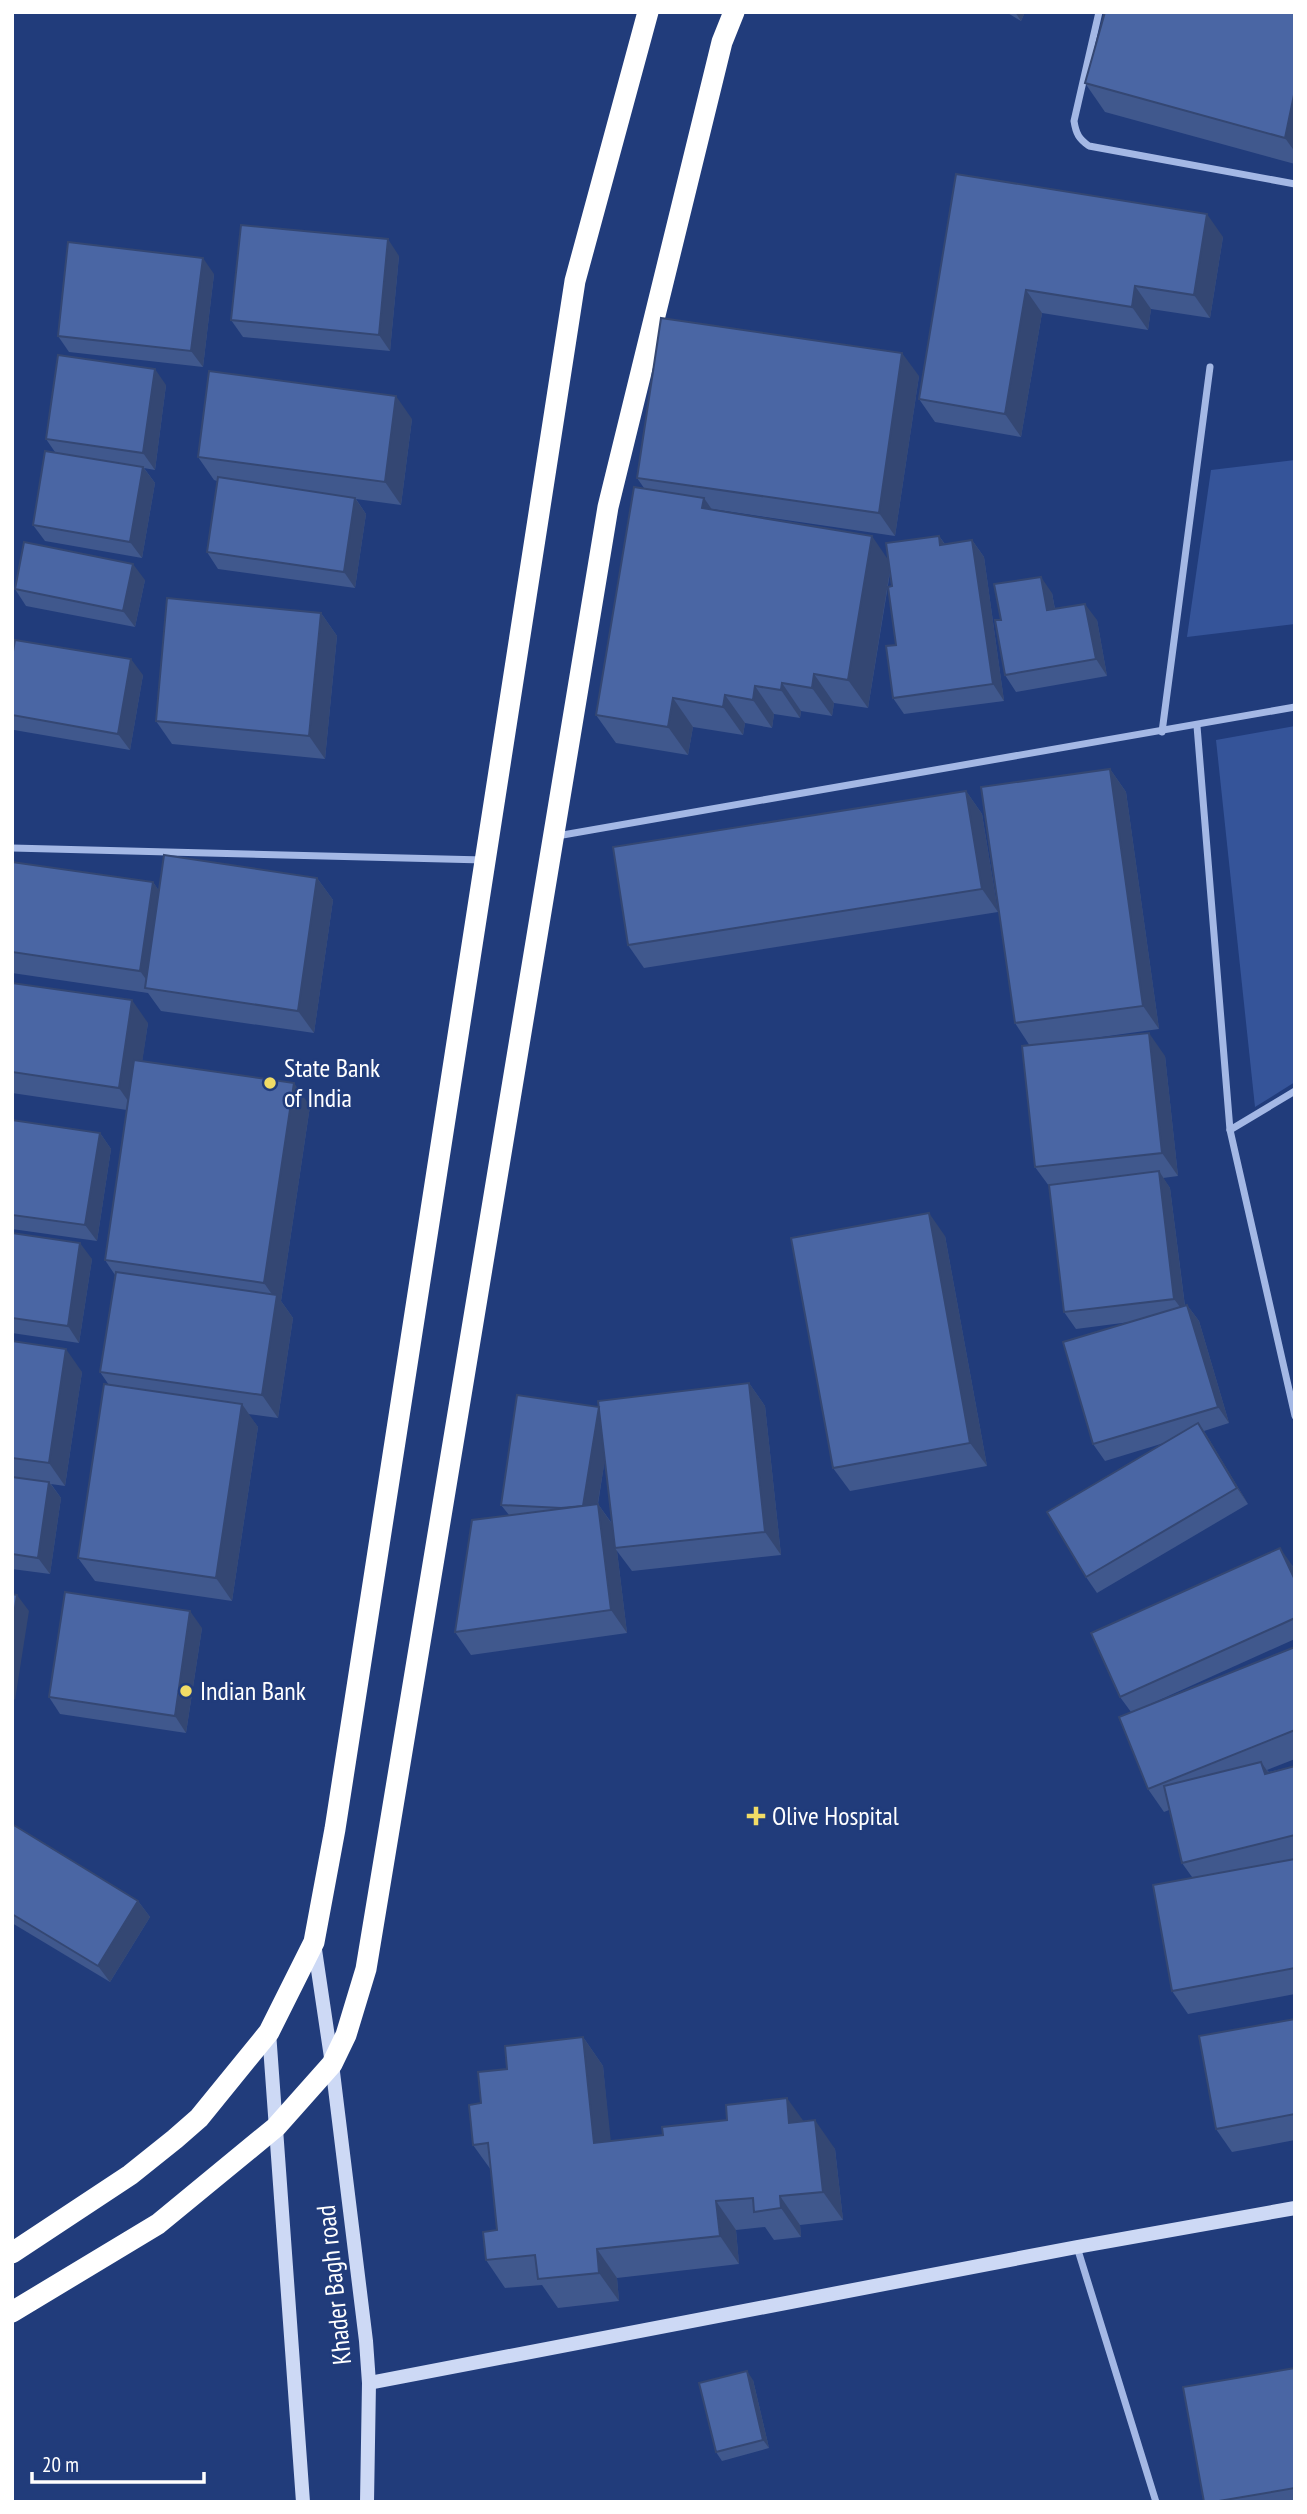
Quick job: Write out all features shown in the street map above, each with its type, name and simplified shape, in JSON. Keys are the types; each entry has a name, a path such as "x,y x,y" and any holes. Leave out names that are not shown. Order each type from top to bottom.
{"highway":[{"path":"12,2253 130,2175 199,2118 269,2032 314,1942 335,1829 575,281 648,12"},
{"path":"12,2312 158,2224 276,2127 332,2064 346,2035 366,1969 608,507 722,43 734,12"}],"street":[{"path":"1099,12 1074,121 1075,132 1080,140 1089,146 1295,184"},
{"path":"1162,732 1210,367"},
{"path":"553,836 1295,707"},
{"path":"1197,726 1230,1130 1294,1412"},
{"path":"12,848 486,860"},
{"path":"1230,1130 1295,1091"},
{"name":"Khader Bagh road","path":"314,1942 366,2341 369,2383 367,2502"},
{"name":"Khader Bagh road","path":"269,2032 303,2502"},
{"path":"369,2383 1077,2247 1295,2208"},
{"path":"1077,2247 1156,2502"}],"shaded area":[{"path":"1295,460 1295,624 1187,637 1211,470"},
{"path":"1295,726 1295,1082 1255,1107 1216,740"}],"building":[{"path":"1105,12 1295,12 1295,90 1285,138 1085,83"},
{"path":"956,174 1207,214 1194,295 1135,286 1132,307 1026,290 1005,414 919,399"},
{"path":"241,225 388,239 379,335 231,320"},
{"path":"68,242 203,258 191,351 58,336"},
{"path":"661,318 902,353 879,513 637,478"},
{"path":"58,355 155,369 143,453 46,439"},
{"path":"209,371 396,396 385,482 198,457"},
{"path":"45,451 143,467 130,542 33,525"},
{"path":"218,477 355,498 344,572 207,552"},
{"path":"634,487 704,498 702,508 872,536 848,680 814,674 812,688 782,683 781,690 755,686 753,700 725,695 723,707 673,698 668,727 596,715"},
{"path":"939,536 940,545 972,540 993,684 893,698 886,646 896,645 888,587 892,586 886,543"},
{"path":"24,542 133,564 123,611 15,589"},
{"path":"1041,577 1047,610 1085,604 1096,659 1005,675 995,620 1001,620 994,584"},
{"path":"167,598 321,613 309,736 156,721"},
{"path":"15,640 131,659 118,734 12,715 12,657"},
{"path":"1110,769 1143,1006 1015,1023 981,787"},
{"path":"966,791 982,889 628,945 613,847"},
{"path":"164,855 317,878 298,1011 145,988"},
{"path":"12,862 153,882 140,971 12,952"},
{"path":"12,983 132,1000 119,1088 12,1072"},
{"path":"1149,1033 1162,1153 1035,1167 1022,1046"},
{"path":"134,1060 294,1083 264,1283 105,1260"},
{"path":"12,1120 100,1133 85,1225 12,1215"},
{"path":"1159,1171 1174,1299 1064,1312 1049,1185"},
{"path":"929,1213 970,1443 833,1468 791,1238"},
{"path":"12,1233 80,1243 68,1326 12,1318"},
{"path":"116,1272 277,1295 262,1395 100,1372"},
{"path":"1187,1305 1218,1407 1093,1444 1063,1342"},
{"path":"12,1341 66,1349 49,1463 12,1458"},
{"path":"749,1383 765,1532 615,1548 598,1401"},
{"path":"104,1384 242,1404 216,1578 78,1558"},
{"path":"517,1395 599,1407 583,1506 561,1508 501,1505"},
{"path":"1198,1423 1237,1488 1086,1577 1047,1512"},
{"path":"12,1477 49,1482 38,1558 12,1554"},
{"path":"598,1504 611,1610 455,1632 472,1520"},
{"path":"1280,1548 1295,1580 1295,1618 1120,1697 1091,1633"},
{"path":"65,1592 190,1611 175,1716 49,1697"},
{"path":"12,1594 17,1595 12,1627"},
{"path":"1295,1647 1295,1730 1148,1789 1119,1717"},
{"path":"1261,1762 1265,1774 1295,1766 1295,1835 1182,1863 1164,1786"},
{"path":"12,1824 138,1901 98,1966 12,1914"},
{"path":"1295,1859 1295,1968 1172,1991 1153,1885"},
{"path":"1295,2019 1295,2114 1216,2129 1199,2036"},
{"path":"583,2037 594,2143 663,2135 662,2127 727,2120 726,2105 787,2098 789,2123 815,2120 823,2192 780,2196 781,2208 754,2212 753,2198 716,2201 720,2236 597,2249 599,2273 538,2279 535,2255 486,2260 483,2232 497,2230 488,2143 473,2145 469,2105 481,2103 478,2072 507,2069 505,2046"},
{"path":"1295,2368 1295,2488 1204,2502 1183,2387"},
{"path":"747,2371 763,2440 716,2452 699,2383"}],"place":[{"name":"State Bank of India","path":"270,1083"},
{"name":"Indian Bank","path":"186,1691"},
{"name":"Olive Hospital","path":"756,1816"}]}
